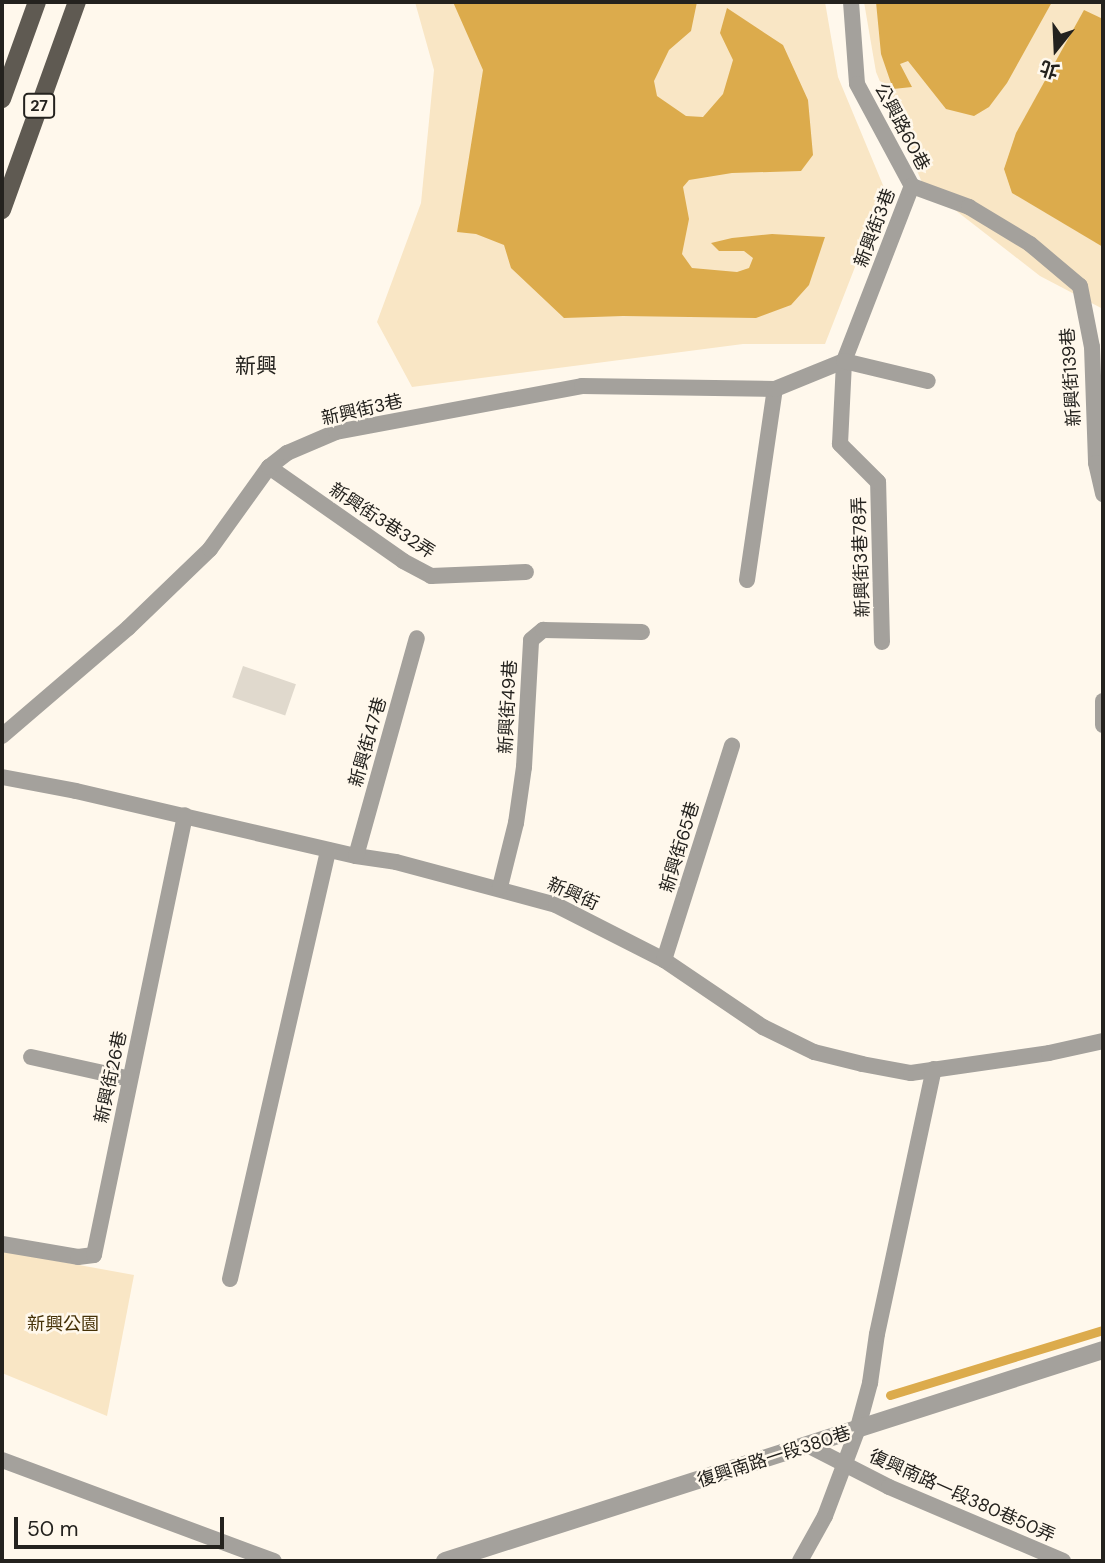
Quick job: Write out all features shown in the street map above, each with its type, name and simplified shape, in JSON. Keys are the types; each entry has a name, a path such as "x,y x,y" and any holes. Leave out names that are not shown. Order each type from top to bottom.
{"main road":[{"name":"27","path":"2,99 37,2"},
{"name":"27","path":"2,211 77,2"}],"street":[{"name":"復興南路一段380巷","path":"445,1561 1103,1350"}],"lane":[{"name":"公興路60巷","path":"851,2 857,84 912,186"},
{"name":"新興街3巷","path":"2,736 128,628 210,549 269,467 287,453 336,432 582,386 775,389 844,361 912,186"},
{"name":"新興街139巷","path":"912,186 969,207 1030,244 1080,286 1092,347 1096,463 1103,494"},
{"path":"844,361 928,381"},
{"name":"新興街3巷78弄","path":"844,361 840,443 878,482 882,642"},
{"path":"747,580 775,389"},
{"name":"新興街3巷32弄","path":"269,467 403,561 430,576 526,572"},
{"name":"新興街49巷","path":"500,887 516,823 524,767 530,705 531,640 544,630 642,632"},
{"name":"新興街47巷","path":"356,856 417,638"},
{"path":"1103,701 1103,724"},
{"name":"新興街65巷","path":"664,960 732,746"},
{"name":"新興街","path":"2,777 185,815 328,850 396,862 500,887 556,905 664,960 763,1027 814,1052 911,1073 1049,1053 1103,1041"},
{"name":"新興街26巷","path":"2,1244 78,1257 94,1255 185,815"},
{"path":"230,1279 328,850"},
{"path":"31,1057 131,1079"},
{"path":"800,1561 825,1516 857,1431 870,1383 877,1334 934,1069"},
{"name":"復興南路一段380巷50弄","path":"809,1446 844,1466 1063,1561"},
{"path":"2,1460 274,1561"}],"green space":[{"path":"415,2 825,2 838,77 885,190 825,344 743,344 412,387 377,322 421,203 434,70"},
{"path":"864,2 1103,2 1103,309 1040,276 923,185 876,72"},
{"name":"新興公園","path":"2,1251 134,1275 107,1416 2,1373"}],"shaded area":[{"path":"453,2 697,2 691,31 669,50 654,81 657,96 686,116 703,117 723,94 733,60 720,33 727,8 783,45 808,100 813,155 801,171 732,173 689,180 683,187 689,219 682,254 692,268 737,272 749,268 753,258 744,251 719,251 711,243 772,234 825,237 809,285 791,305 756,318 564,318 511,268 504,245 476,234 457,232 483,70"},
{"path":"876,2 1052,2 1007,83 989,107 974,116 946,109 908,61 900,64 912,87 893,89 881,54"},
{"path":"1084,10 1103,19 1103,247 1012,193 1004,169 1016,133"}],"building":[{"path":"243,666 296,684 285,715 232,697"}],"waterway":[{"path":"890,1395 1103,1330"}],"district":[{"name":"新興","path":"256,366"}]}
